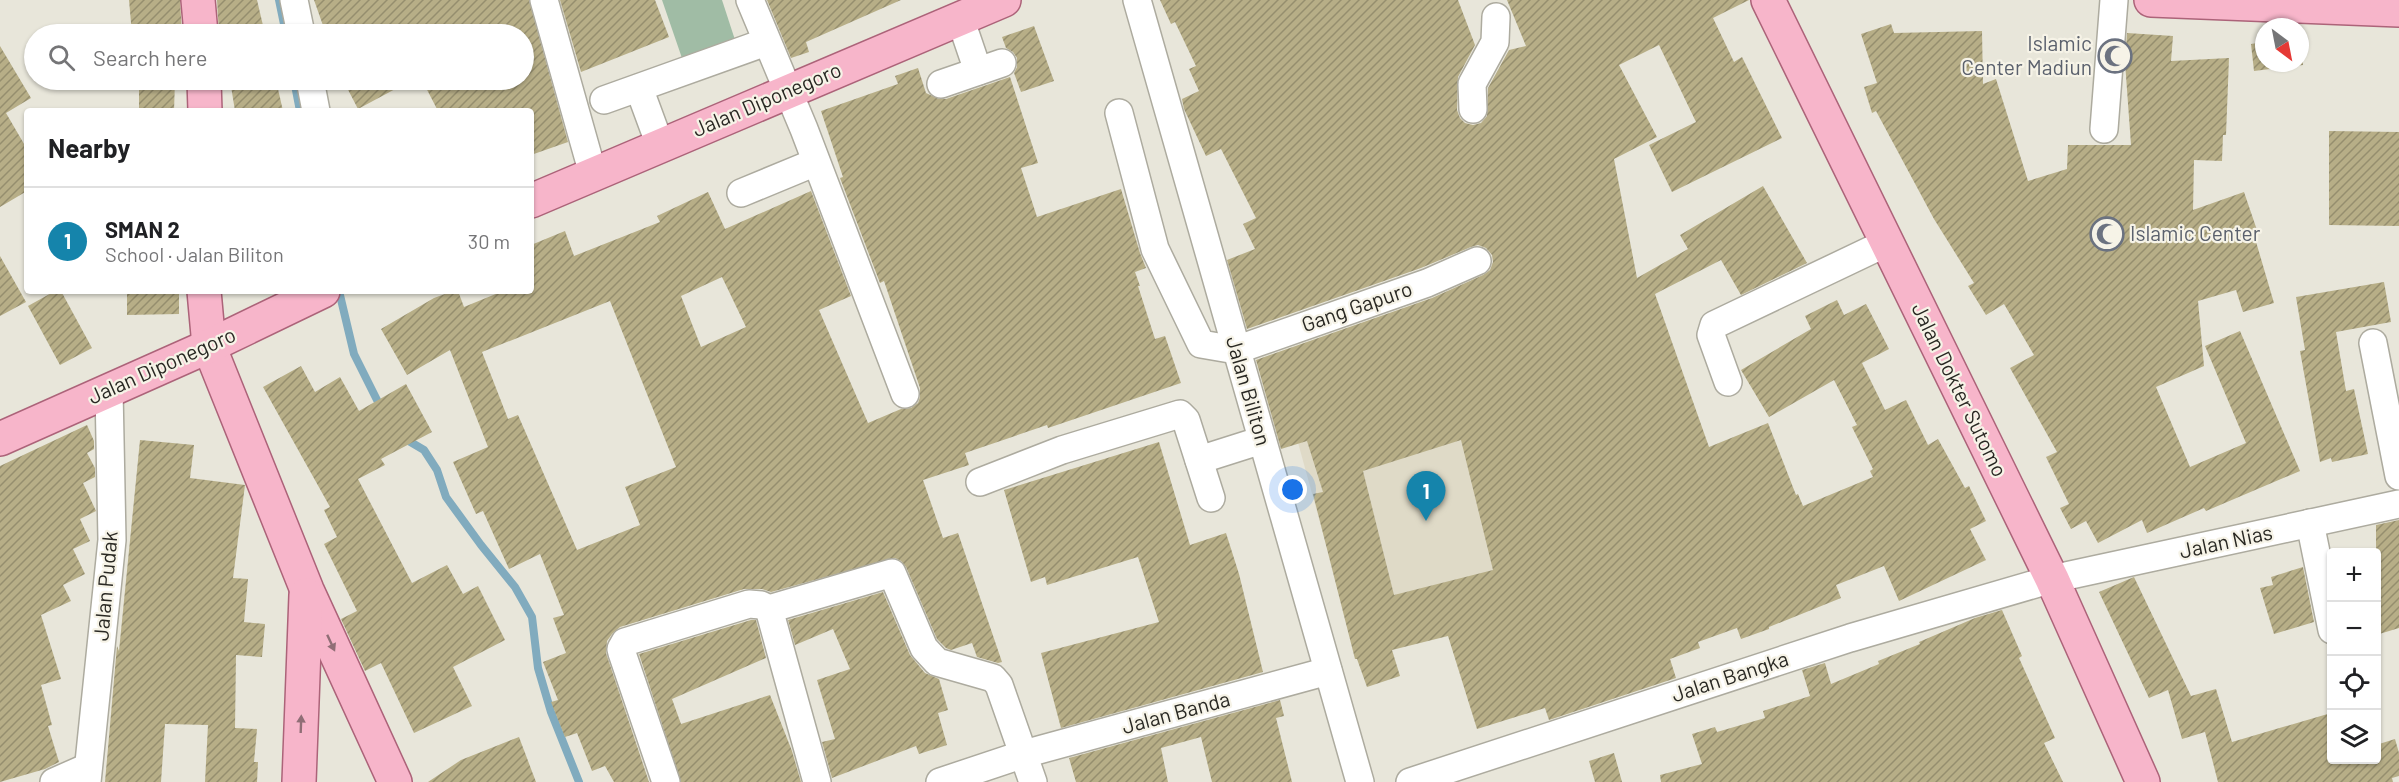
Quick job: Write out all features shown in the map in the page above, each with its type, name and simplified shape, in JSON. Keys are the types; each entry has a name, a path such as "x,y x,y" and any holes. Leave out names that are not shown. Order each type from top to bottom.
{"main road":[{"path":"198,0 200,24"},
{"name":"Jalan Diponegoro","path":"534,200 1004,0"},
{"name":"Jalan Dokter Sutomo","path":"1768,0 2052,579 2143,782"},
{"path":"2151,0 2248,2 2399,10"},
{"path":"204,90 205,108"},
{"path":"204,294 208,346 307,590 395,782"},
{"name":"Jalan Diponegoro","path":"0,439 318,294"},
{"path":"299,782 307,590"}],"street":[{"path":"294,0 299,24"},
{"path":"544,0 594,174"},
{"path":"750,0 816,162 905,394"},
{"name":"Jalan Biliton","path":"1137,0 1360,782"},
{"path":"2104,129 2114,0"},
{"path":"941,84 990,67 960,18"},
{"path":"1473,109 1472,84 1495,42 1497,18"},
{"path":"604,100 766,42"},
{"path":"639,88 660,146"},
{"path":"312,90 315,108"},
{"path":"1119,113 1155,249 1197,339 1206,345 1236,350"},
{"path":"741,193 816,162"},
{"path":"1728,382 1711,335 1714,325 1886,243"},
{"name":"Gang Gapuro","path":"1236,350 1427,283 1477,261"},
{"path":"2373,343 2399,476"},
{"name":"Jalan Pudak","path":"88,774 112,540 109,390"},
{"path":"980,482 1062,450 1180,414 1186,420 1211,498"},
{"path":"1199,460 1262,440"},
{"name":"Jalan Nias","path":"2052,579 2399,504"},
{"path":"2310,523 2327,610"},
{"path":"666,782 622,653 623,645 635,639 749,604 761,605 769,609 892,573 924,648 937,662 993,678 999,685 1033,782"},
{"name":"Jalan Bangka","path":"1410,782 1850,638 2052,579"},
{"path":"769,609 817,782"},
{"name":"Jalan Banda","path":"940,782 1024,754 1328,672"},
{"path":"54,782 88,774"}],"shaded area":[{"path":"1498,384 1554,602 1356,653 1297,439"}],"green space":[{"path":"662,0 722,0 736,43 683,61"}],"building":[{"path":"129,0 180,0 181,24 131,24"},
{"path":"217,0 257,0 263,24 218,24"},
{"path":"314,0 529,0 568,142 534,154 534,108 436,108 427,90 534,90 534,24 322,24"},
{"path":"560,0 655,0 669,37 581,72"},
{"path":"767,0 901,0 806,42 809,52 791,58"},
{"path":"1160,0 1458,0 1475,45 1458,77 1457,110 1465,123 1473,125 1481,123 1487,116 1488,88 1509,50 1526,46 1507,0 1749,0 1713,18 1734,62 1742,57 1782,138 1672,192 1649,145 1696,122 1659,45 1619,65 1657,137 1614,159 1637,278 1688,249 1680,235 1763,186 1807,263 1741,295 1721,260 1655,294 1709,447 1768,423 1796,495 1798,494 1803,506 1873,477 1870,471 1873,469 1852,427 1857,425 1834,380 1769,417 1741,370 1811,329 1805,316 1837,300 1844,315 1866,304 1889,349 1862,363 1885,410 1906,400 1928,445 1938,439 1965,488 1969,486 1986,521 1970,529 1986,560 1899,601 1884,566 1836,585 1841,598 1769,627 1769,629 1741,639 1737,628 1698,642 1700,648 1670,659 1676,678 1549,720 1545,708 1477,729 1448,636 1392,650 1400,676 1367,687 1357,659 1355,659 1313,494 1323,492 1307,441 1281,449 1256,360 1432,298 1490,270 1493,262 1492,255 1486,248 1478,245 1471,247 1421,268 1247,329 1227,260 1255,249 1243,224 1256,218 1221,149 1206,156 1184,109 1182,99 1199,91 1189,69 1196,66 1175,22 1171,24","holes":["1461,440 1493,570 1394,595 1363,471"]},
{"path":"1891,24 1894,33 1982,31 1983,84 1996,79 2028,181 2067,169 2068,145 2131,145 2125,62 2127,33 2173,36 2171,61 2229,58 2226,135 2223,135 2222,161 2194,160 2193,210 2244,192 2258,233 2254,235 2274,303 2243,312 2236,290 2198,301 2204,366 2156,387 2190,467 2246,443 2205,346 2240,331 2300,471 2147,533 2142,520 2098,543 2086,521 2071,529 2060,508 2069,504 2046,457 2057,452 2010,368 2034,355 2004,304 1986,315 1968,286 1974,283 1934,219 1876,111 1872,113 1864,87 1877,83 1861,34"},
{"path":"1034,26 1054,81 1021,92 1014,73 1017,58 1006,48 1002,37"},
{"path":"2255,43 2255,71 2254,71 2251,44"},
{"path":"0,46 24,90 31,98 6,113 24,144 24,193 0,207"},
{"path":"918,68 926,93 939,99 946,99 1010,77 1038,163 1021,168 1037,217 1121,189 1146,268 1135,272 1140,286 1138,286 1155,339 1165,336 1181,383 1048,428 1047,425 965,453 969,465 923,480 943,538 958,533 1002,662 977,657 972,643 951,650 946,648 937,639 906,567 895,558 771,592 762,589 744,589 620,627 607,641 606,653 649,782 614,782 605,766 592,771 577,733 565,737 551,702 558,700 543,662 566,653 553,618 564,615 540,554 509,569 483,511 476,514 453,462 488,447 450,350 407,375 381,329 445,294 459,294 464,307 496,294 534,294 534,244 565,231 574,256 660,222 657,216 708,192 725,229 811,191 851,296 819,310 868,423 901,409 911,408 918,403 920,388 884,281 880,283 840,178 843,177 821,111 898,84 895,76","holes":["722,277 746,327 701,347 681,296","610,301 676,467 625,487 640,525 577,550 518,415 508,419 482,352"]},
{"path":"139,90 175,90 174,108 139,108"},
{"path":"232,90 278,90 282,108 235,108"},
{"path":"348,90 393,90 360,108 357,108"},
{"path":"2329,131 2399,132 2399,226 2329,225"},
{"path":"0,256 26,302 0,316"},
{"path":"2384,282 2391,322 2336,332 2346,391 2354,389 2368,454 2332,462 2331,458 2320,462 2300,351 2305,350 2296,297"},
{"path":"50,294 63,294 92,348 60,365 28,306"},
{"path":"127,294 179,294 179,314 127,315"},
{"path":"301,366 315,392 340,377 359,411 406,384 432,432 381,459 385,465 358,479 412,583 447,565 463,594 478,586 505,640 453,667 472,706 414,733 381,663 365,671 341,619 357,611 324,544 337,537 324,510 330,507 263,387"},
{"path":"87,425 94,441 94,449 87,453 95,468 95,477 83,483 96,511 80,519 90,541 73,549 85,574 63,585 71,601 41,615 61,679 41,685 52,725 48,726 59,762 45,769 0,782 0,466"},
{"path":"140,440 194,445 190,478 245,485 233,578 248,579 244,622 265,624 262,657 236,655 235,728 257,729 254,762 258,762 257,782 205,782 208,725 165,724 161,782 105,782 117,646 119,651"},
{"path":"1159,442 1190,545 1226,533 1239,574 1263,672 1061,728 1041,653 1159,622 1138,557 1047,585 1045,577 1031,582 1004,490"},
{"path":"2399,520 2399,628 2381,633 2381,548 2376,548 2376,525"},
{"path":"2303,567 2314,622 2274,634 2260,588 2273,585 2271,577"},
{"path":"2134,577 2191,696 2216,689 2232,742 2327,714 2327,764 2381,764 2381,743 2395,739 2399,753 2399,776 2392,778 2393,782 2218,782 2205,732 2182,739 2168,690 2149,698 2099,592"},
{"path":"883,592 910,655 925,673 939,679 948,710 938,713 947,745 919,754 916,746 832,778 822,742 835,739 817,680 850,669 833,629 795,645 788,620"},
{"path":"2002,610 2022,656 2019,658 2055,738 2044,743 2063,782 1661,782 1660,775 1702,764 1692,734 1715,727 1717,732 1765,718 1763,711 1810,696 1802,670 1825,663 1831,684 1879,664 1878,661 1920,644 1919,642 1975,618"},
{"path":"756,620 766,658 672,699 681,724 770,695 792,751 801,782 681,782 639,654"},
{"path":"1280,700 1284,716 1276,718 1292,782 1212,782 1201,737 1161,748 1168,782 1076,782 1069,758"},
{"path":"519,737 536,782 428,782 461,760"},
{"path":"1614,753 1622,782 1595,782 1589,761"}],"waterway":[{"path":"279,0 284,24"},
{"path":"296,90 299,108"},
{"path":"340,294 354,354 381,408"},
{"path":"402,437 424,450 437,470 446,497 515,587 532,617 538,668 551,712 579,782"}],"place":[{"name":"Islamic Center Madiun","path":"2115,56"},
{"name":"Islamic Center","path":"2107,234"},
{"name":"SMAN 2","path":"1426,521"}]}
